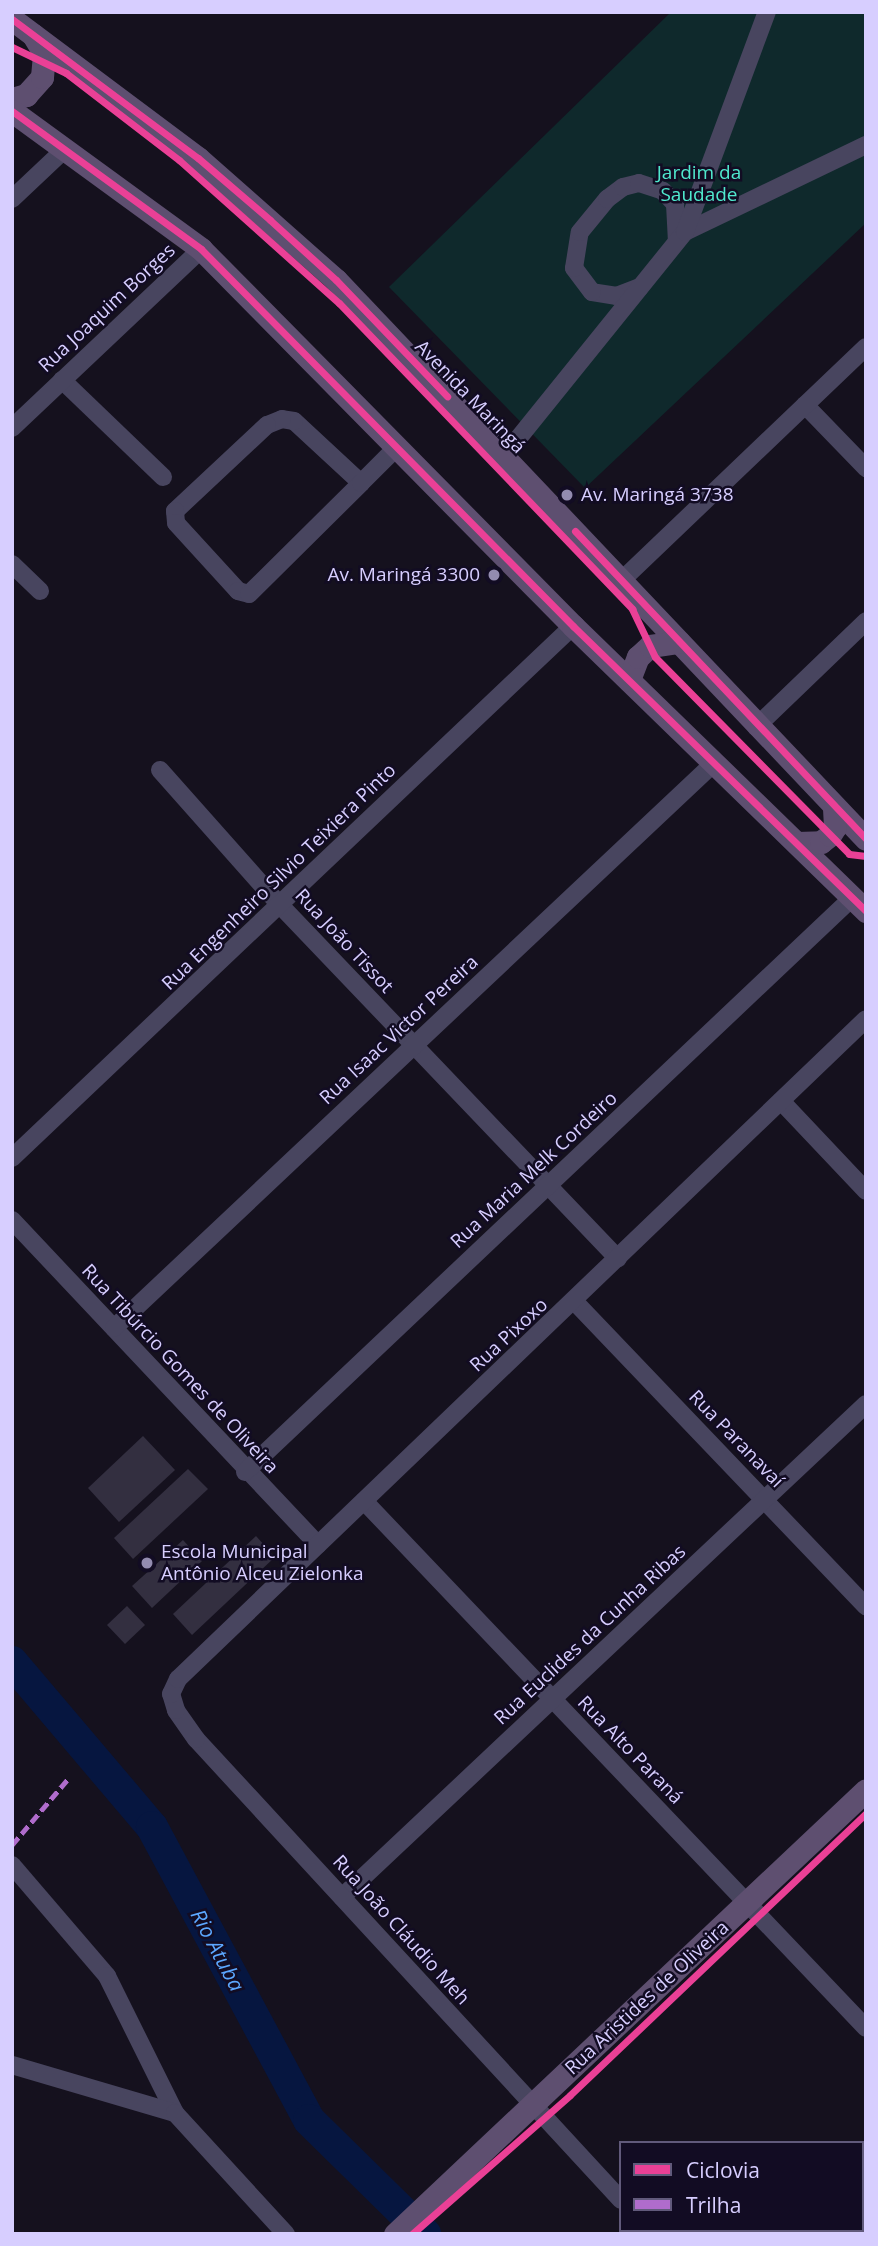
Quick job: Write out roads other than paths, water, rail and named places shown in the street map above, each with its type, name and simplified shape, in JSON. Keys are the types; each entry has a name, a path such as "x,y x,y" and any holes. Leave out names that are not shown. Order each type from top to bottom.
{"main road":[{"name":"Avenida Maringá","path":"12,19 198,158 336,280 622,580 756,727 866,839"},
{"path":"12,99 26,95 42,77 44,53 32,33"},
{"path":"12,111 201,249 573,626 859,905"},
{"path":"629,680 638,657 650,646 679,642"},
{"path":"797,843 821,842 830,835 835,827 834,807"},
{"name":"Rua Aristides de Oliveira","path":"395,2234 866,1790"}],"street":[{"path":"505,456 681,237 766,12"},
{"path":"681,237 866,145"},
{"path":"12,199 64,150"},
{"path":"643,286 617,296 592,292 574,268 580,232 607,199 623,187 639,183 663,191 675,204 681,237"},
{"name":"Rua Joaquim Borges","path":"12,428 201,249"},
{"path":"622,580 866,347"},
{"path":"62,380 163,477"},
{"path":"805,405 866,468"},
{"path":"361,483 294,421 282,419 267,425 175,511 176,523 238,591 249,594 361,483 396,448"},
{"path":"12,564 40,591"},
{"path":"756,727 866,621"},
{"name":"Rua Engenheiro Silvio Teixiera Pinto","path":"12,1158 573,626"},
{"name":"Rua Isaac Victor Pereira","path":"114,1328 714,763"},
{"name":"Rua João Tissot","path":"160,770 280,905 546,1188 618,1259"},
{"name":"Rua Maria Melk Cordeiro","path":"245,1472 546,1188 859,905"},
{"name":"Rua Pixoxo","path":"178,1679 575,1302 866,1019"},
{"path":"781,1101 866,1191"},
{"name":"Rua Tibúrcio Gomes de Oliveira","path":"12,1220 245,1472 318,1545"},
{"name":"Rua Paranavaí","path":"575,1302 866,1606"},
{"name":"Rua Euclides da Cunha Ribas","path":"342,1897 866,1404"},
{"name":"Rua Alto Paraná","path":"364,1501 866,2028"},
{"name":"Rua João Cláudio Meh","path":"178,1679 172,1693 176,1710 196,1739 531,2106 619,2198"},
{"path":"12,1865 107,1976 175,2112 286,2234"},
{"path":"12,2065 175,2112"}],"waterway":[{"name":"Rio Atuba","path":"12,1662 152,1827 309,2120 425,2234"}],"place":[{"name":"Av. Maringá 3738","path":"567,495"},
{"name":"Av. Maringá 3300","path":"494,575"},
{"name":"Escola Municipal Antônio Alceu Zielonka","path":"147,1563"}],"park label":[{"name":"Jardim da Saudade","path":"699,184"}]}
